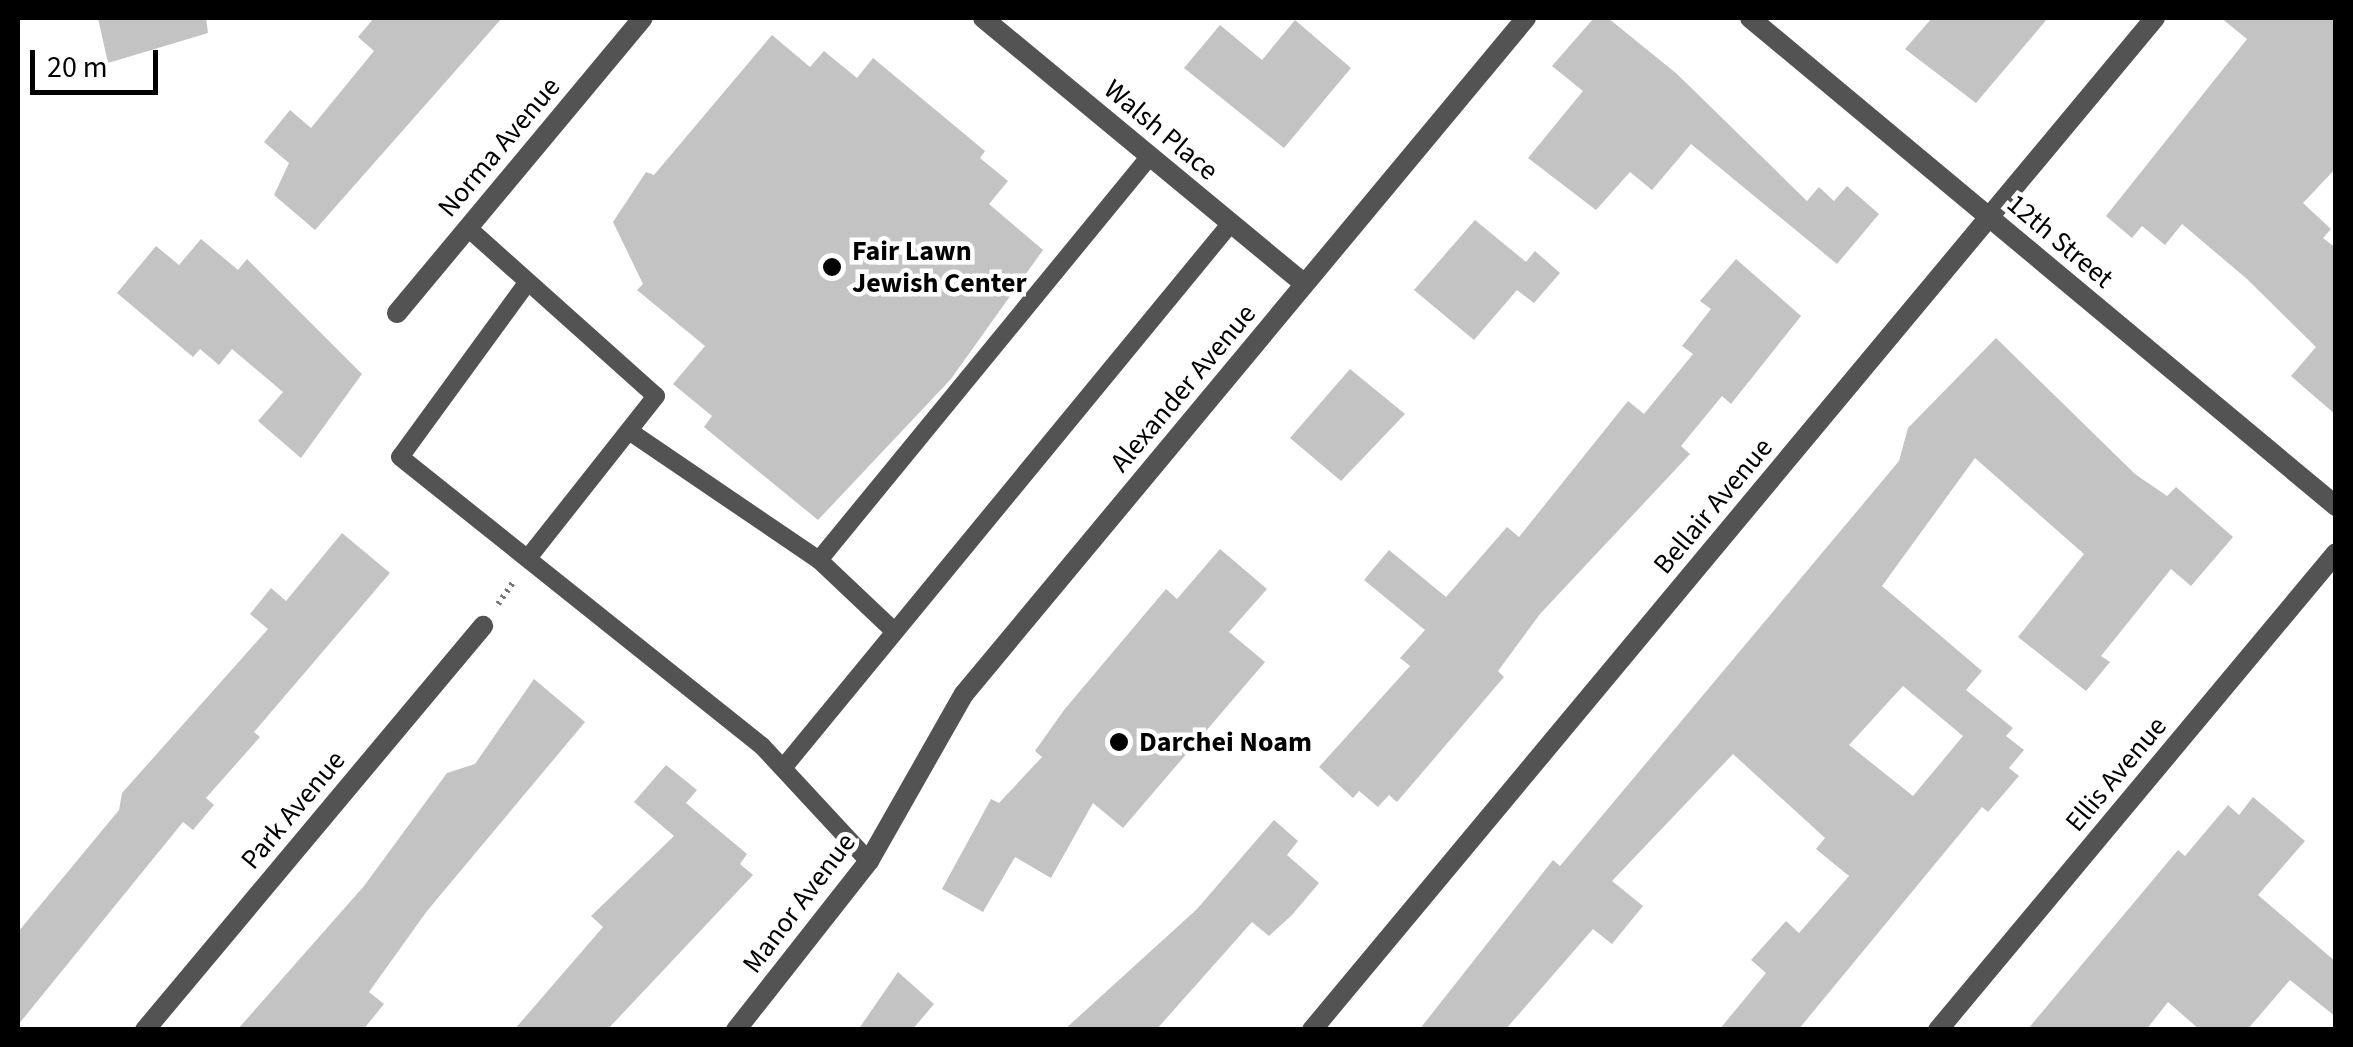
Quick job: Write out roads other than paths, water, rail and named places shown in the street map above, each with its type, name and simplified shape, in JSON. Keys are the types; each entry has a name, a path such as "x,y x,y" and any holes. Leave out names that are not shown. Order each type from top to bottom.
{"street":[{"name":"Norma Avenue","path":"397,312 643,18"},
{"name":"Walsh Place","path":"983,18 1304,284"},
{"name":"Alexander Avenue","path":"898,805 964,694 1526,18"},
{"name":"12th Street","path":"1750,18 2336,506"},
{"name":"Bellair Avenue","path":"1312,1030 2155,18"},
{"name":"Ellis Avenue","path":"1938,1030 2336,553"},
{"name":"Park Avenue","path":"145,1030 483,626"},
{"name":"Manor Avenue","path":"736,1030 868,861 898,805"}],"lane":[{"path":"819,560 1150,156"},
{"path":"783,768 892,628 1231,223"},
{"path":"468,228 656,396 632,432 528,558"},
{"path":"527,283 400,457 783,768 868,861"},
{"path":"632,432 819,560 892,628"}],"place":[{"name":"Fair Lawn Jewish Center","path":"832,267"},
{"name":"Darchei Noam","path":"1119,742"}]}
